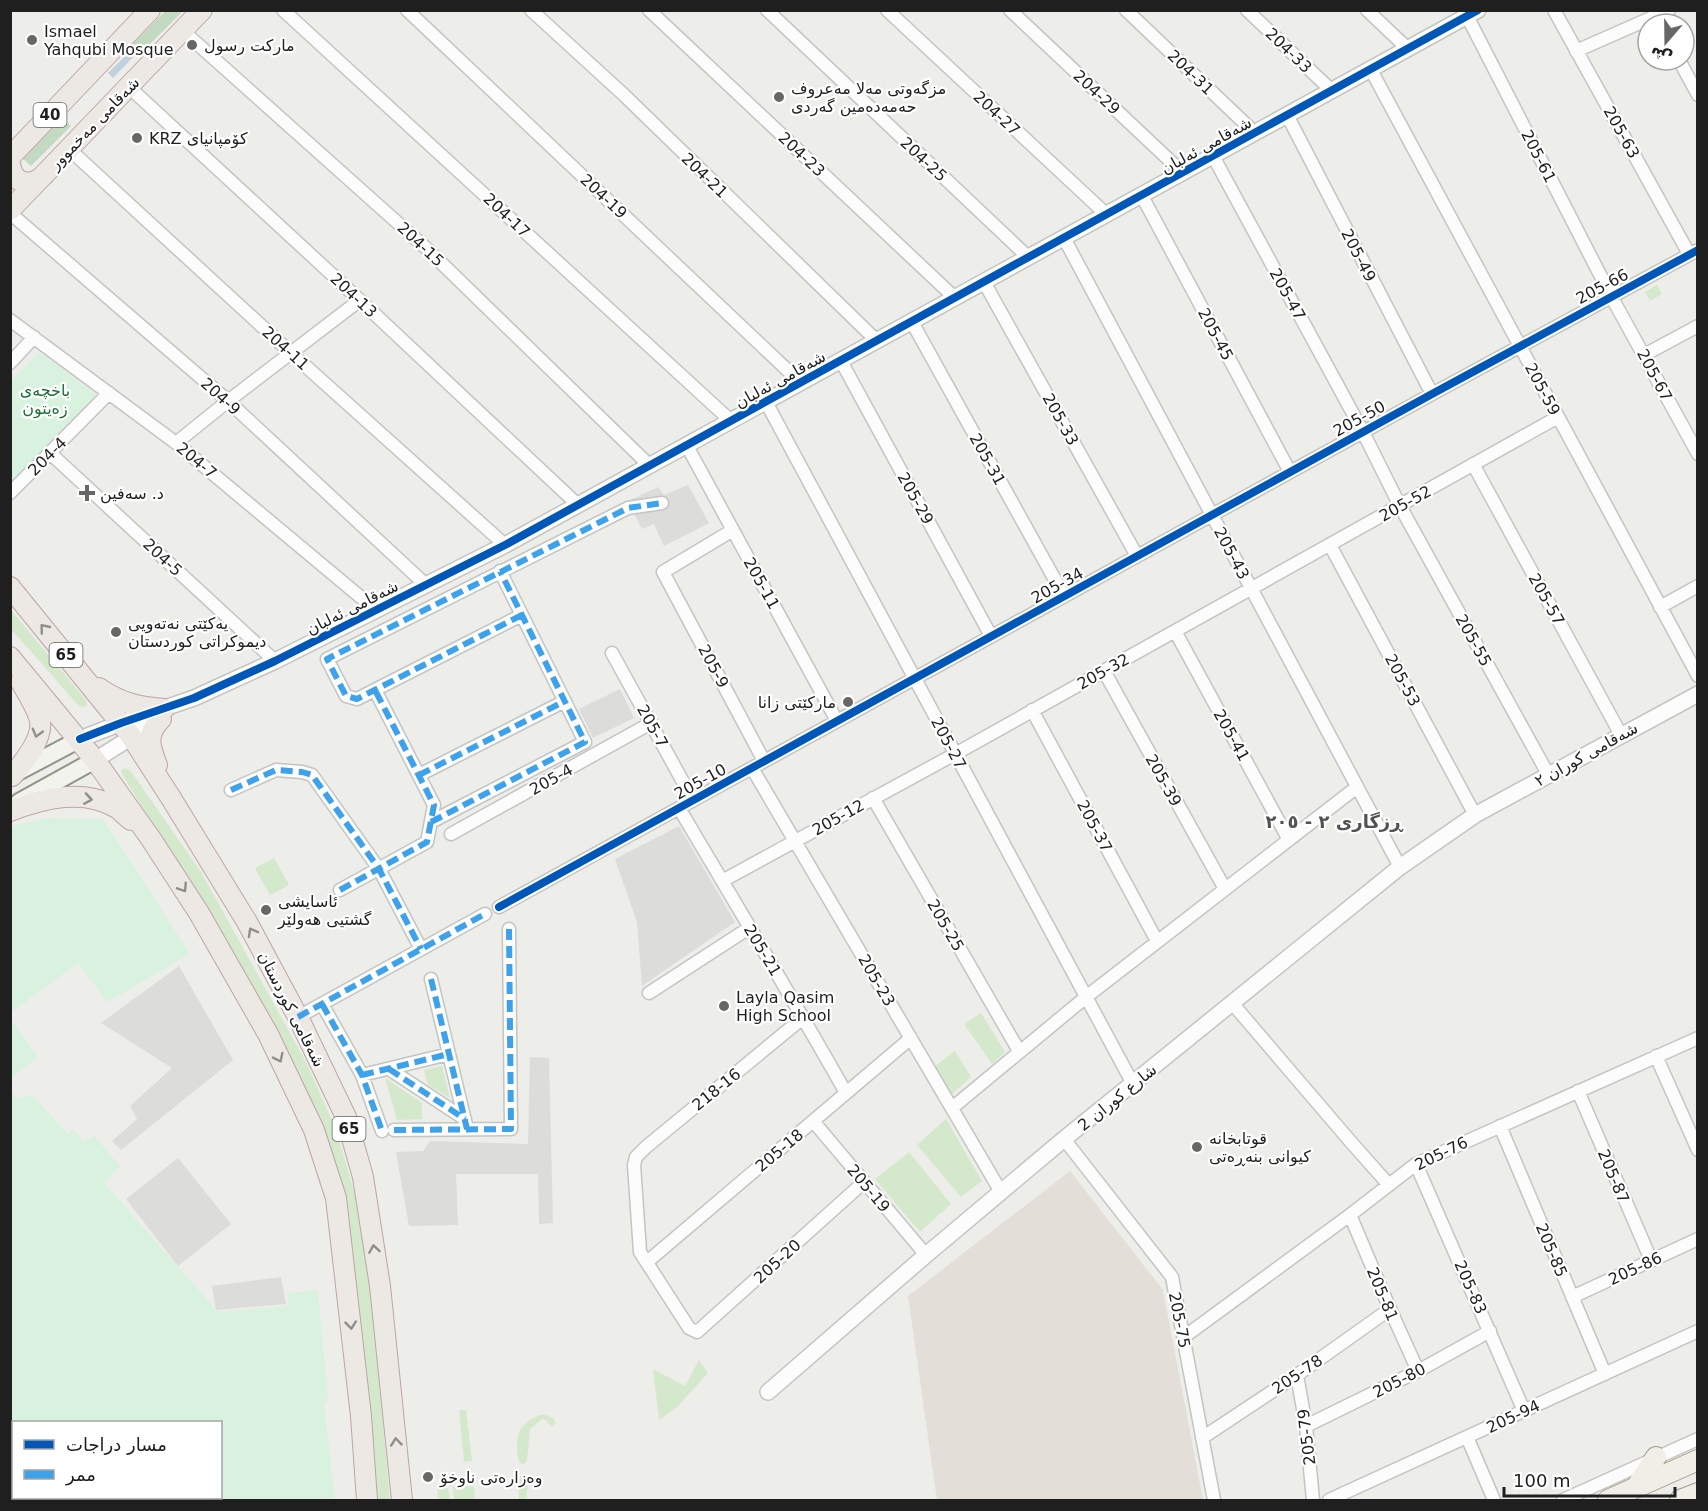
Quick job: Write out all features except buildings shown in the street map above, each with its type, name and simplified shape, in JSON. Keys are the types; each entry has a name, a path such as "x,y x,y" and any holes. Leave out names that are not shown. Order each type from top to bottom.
{"highway":[{"name":"40","path":"12,159 150,10"},
{"name":"شەقامی مەخموور","path":"10,212 202,10"},
{"path":"12,159 15,176 22,181 34,182 44,175"},
{"name":"شەقامی کوردستان","path":"10,587 126,730 171,798 247,922 298,1017 346,1117 363,1177 380,1286 402,1500"},
{"path":"10,659 41,726 25,760 11,776"},
{"name":"شەقامی کوردستان","path":"10,659 80,739 152,839 199,913 268,1034 314,1130 336,1198 361,1416 367,1500"},
{"path":"73,663 86,678 121,701 163,714 151,733 150,744 171,798"},
{"path":"10,809 46,799 81,797 117,808 152,839"}],"main road":[{"path":"11,776 80,739"},
{"path":"10,809 95,760"},
{"path":"1635,1488 1656,1457"},
{"path":"1608,1500 1698,1460"},
{"path":"1680,1500 1698,1493"}],"street":[{"name":"204-17","path":"283,10 731,421"},
{"name":"204-19","path":"407,10 801,383"},
{"name":"204-21","path":"531,10 624,95 877,341"},
{"name":"204-23","path":"649,10 955,298"},
{"name":"204-25","path":"767,10 1029,258"},
{"name":"204-27","path":"887,10 1107,214"},
{"name":"204-29","path":"1010,10 1183,173"},
{"name":"204-31","path":"1126,10 1255,133"},
{"name":"204-33","path":"1247,10 1331,90"},
{"path":"1367,10 1408,49"},
{"name":"205-63","path":"1554,10 1693,252"},
{"name":"شەقامی ئەلبان","path":"80,739 126,730 163,714 275,661 505,545 1473,13"},
{"name":"205-61","path":"1473,13 1611,296"},
{"path":"1576,51 1636,28"},
{"name":"204-15","path":"183,31 427,249 650,466"},
{"name":"205-59","path":"1371,70 1698,676"},
{"path":"1686,72 1698,95"},
{"name":"204-13","path":"129,87 578,505"},
{"name":"205-49","path":"1287,115 1432,394"},
{"name":"204-11","path":"69,149 505,545"},
{"name":"205-47","path":"1213,156 1363,432 1400,506"},
{"name":"205-45","path":"1142,196 1290,472"},
{"name":"204-9","path":"10,212 228,401 426,585"},
{"name":"205-43","path":"1064,238 1400,867"},
{"name":"205-66","path":"1520,346 1693,252"},
{"name":"205-33","path":"984,282 1137,556"},
{"name":"205-67","path":"1611,296 1698,454"},
{"path":"176,443 360,300"},
{"name":"204-7","path":"10,320 176,443 376,610"},
{"name":"205-31","path":"912,322 1064,596"},
{"path":"1644,355 1698,326"},
{"path":"10,363 34,337"},
{"name":"205-50","path":"1212,515 1520,346"},
{"name":"205-29","path":"841,361 991,636"},
{"name":"204-4","path":"10,493 109,393"},
{"name":"205-27","path":"766,402 1133,1084"},
{"name":"205-52","path":"1251,589 1558,417"},
{"name":"205-11","path":"687,446 837,721"},
{"name":"204-5","path":"50,453 275,661"},
{"name":"205-57","path":"1473,464 1621,735"},
{"path":"522,615 357,699 346,696 327,659 628,507 662,503"},
{"name":"205-55","path":"1400,506 1548,774"},
{"name":"205-34","path":"914,678 1212,515"},
{"name":"205-9","path":"733,531 663,572 764,761"},
{"name":"205-53","path":"1330,545 1475,815"},
{"path":"431,822 585,742 500,571"},
{"path":"1660,607 1698,586"},
{"name":"205-32","path":"955,754 1251,589"},
{"name":"205-41","path":"1175,631 1289,840"},
{"name":"205-7","path":"612,652 693,800"},
{"name":"205-39","path":"1104,670 1225,889"},
{"name":"205-10","path":"500,907 914,678"},
{"path":"340,890 427,842 434,806 375,690"},
{"name":"شەقامی کوران ٢","path":"1475,815 1698,693"},
{"path":"419,775 565,701"},
{"name":"205-37","path":"1032,710 1157,941"},
{"name":"205-4","path":"451,834 651,723"},
{"name":"شەقامی ئەلبان","path":"95,760 126,730"},
{"name":"205-12","path":"722,881 955,754"},
{"name":"205-23","path":"752,768 1001,1192"},
{"path":"231,790 276,770 312,775 379,869 421,949"},
{"path":"952,1108 1086,997 1358,787"},
{"name":"205-25","path":"873,798 1019,1051"},
{"name":"205-21","path":"679,808 804,1017 846,1093"},
{"name":"شارع كوران 2","path":"768,1392 1064,1139 1400,867 1475,815"},
{"path":"298,1017 486,914"},
{"path":"648,993 749,928"},
{"path":"322,1004 362,1075 388,1130 466,1124 511,1129 509,929"},
{"path":"431,979 466,1124"},
{"path":"1232,1003 1389,1185"},
{"name":"218-16","path":"647,1262 640,1252 634,1166 636,1157 804,1017"},
{"name":"205-18","path":"647,1262 910,1038"},
{"name":"205-76","path":"1184,1337 1416,1164 1698,1038"},
{"path":"362,1075 449,1054"},
{"path":"1656,1056 1698,1150"},
{"path":"389,1068 466,1124"},
{"name":"205-87","path":"1578,1091 1651,1260"},
{"name":"205-19","path":"813,1120 926,1255"},
{"name":"205-85","path":"1500,1126 1605,1374"},
{"name":"205-75","path":"1064,1139 1172,1277 1214,1500"},
{"name":"205-83","path":"1416,1164 1524,1411"},
{"name":"205-20","path":"647,1262 689,1328 694,1332 699,1331 864,1182"},
{"name":"205-81","path":"1350,1215 1389,1309 1418,1371"},
{"name":"205-86","path":"1572,1297 1698,1239"},
{"name":"205-78","path":"1203,1438 1297,1375 1389,1309"},
{"name":"205-80","path":"1306,1426 1418,1371 1490,1331"},
{"name":"205-94","path":"1329,1500 1698,1331"},
{"name":"205-79","path":"1297,1375 1306,1426 1313,1500"},
{"path":"1467,1437 1494,1500"},
{"path":"1563,1500 1698,1439"}],"shaded area":[{"path":"688,485 709,523 664,546 654,524 642,529 628,501 658,487 664,495"},
{"path":"620,689 634,718 593,738 579,709"},
{"path":"679,826 735,922 642,986 637,922 615,859"},
{"path":"179,966 233,1060 121,1150 112,1141 137,1119 130,1106 172,1068 101,1023"},
{"path":"530,1057 549,1058 553,1223 539,1224 538,1174 456,1174 458,1225 409,1226 396,1152 423,1151 430,1141 528,1144"},
{"path":"178,1158 231,1224 178,1266 126,1199"},
{"path":"1070,1171 1163,1290 1203,1500 937,1500 908,1296"},
{"path":"281,1277 286,1304 216,1310 212,1286"}],"green space":[{"path":"166,10 183,11 141,53 133,44"},
{"path":"62,117 71,126 31,166 22,158"},
{"path":"1657,285 1662,294 1650,301 1645,292"},
{"name":"باخچەی زەیتون","path":"39,352 98,396 11,486 11,381"},
{"path":"10,609 86,700 85,707 79,706 11,629"},
{"path":"124,768 130,770 201,872 307,1064 335,1127 355,1194 369,1271 390,1500 375,1500 340,1198 188,882 122,774 121,771"},
{"path":"49,818 103,819 190,954 107,1002 78,963 11,1012 11,826"},
{"path":"274,858 289,885 270,895 255,868"},
{"path":"981,1013 1005,1052 992,1064 964,1024"},
{"path":"10,1018 38,1057 11,1078 10,1078"},
{"path":"955,1051 971,1077 951,1095 934,1067"},
{"path":"442,1066 450,1098 428,1085 424,1070"},
{"path":"385,1078 422,1103 422,1119 397,1120"},
{"path":"11,1091 17,1099 32,1095 68,1134 73,1129 84,1142 94,1136 120,1166 104,1183 218,1312 288,1306 288,1293 318,1290 328,1400 324,1405 335,1500 11,1500"},
{"path":"946,1119 982,1181 961,1197 917,1145"},
{"path":"909,1152 951,1204 920,1232 875,1179"},
{"path":"699,1360 708,1373 677,1407 659,1420 653,1369 685,1386"},
{"path":"459,1410 466,1410 472,1461 464,1462"},
{"path":"540,1415 553,1418 556,1423 552,1426 542,1419 530,1429 527,1460 524,1464 519,1462 517,1439 526,1423"},
{"path":"520,1476 529,1479 526,1500 519,1500 518,1479"},
{"path":"474,1486 475,1500 454,1500 453,1487"},
{"path":"437,1488 448,1488 450,1500 438,1500"}],"water":[{"path":"132,49 136,54 113,78 108,73"}],"marked path":[{"path":"522,615 357,699 346,696 327,659 628,508 662,503"},
{"path":"431,822 585,742 500,571"},
{"path":"340,890 427,842 434,805 375,690"},
{"path":"419,775 565,701"},
{"path":"231,790 276,770 312,775 379,869 421,949"},
{"path":"298,1017 485,914"},
{"path":"394,1130 511,1129 509,929"},
{"path":"431,979 467,1129"},
{"path":"322,1004 362,1075 382,1131"},
{"path":"362,1075 449,1054"},
{"path":"389,1069 465,1119"}],"cycle path":[{"path":"80,739 194,698 275,661 505,545 1478,10"},
{"path":"499,907 1698,250"}],"place":[{"name":"Ismael Yahqubi Mosque","path":"32,40"},
{"name":"مارکت رسول","path":"192,45"},
{"name":"مزگەوتی مەلا مەعروف حەمەدەمین گەردی","path":"779,97"},
{"name":"KRZ كۆمپانیای","path":"137,138"},
{"name":"د. سەفین","path":"87,493"},
{"name":"یه‌كێتی نه‌ته‌ویی دیموكراتی كوردستان","path":"116,632"},
{"name":"مارکێتی زانا","path":"848,702"},
{"name":"ئاسایشی گشتیی هەولێر","path":"266,910"},
{"name":"Layla Qasim High School","path":"724,1006"},
{"name":"قوتابخانە کیوانی بنەڕەتی","path":"1197,1147"},
{"name":"وەزارەتی ناوخۆ","path":"428,1477"}],"district":[{"name":"ڕزگاری ٢ - ٢٠٥","path":"1334,822"}]}
